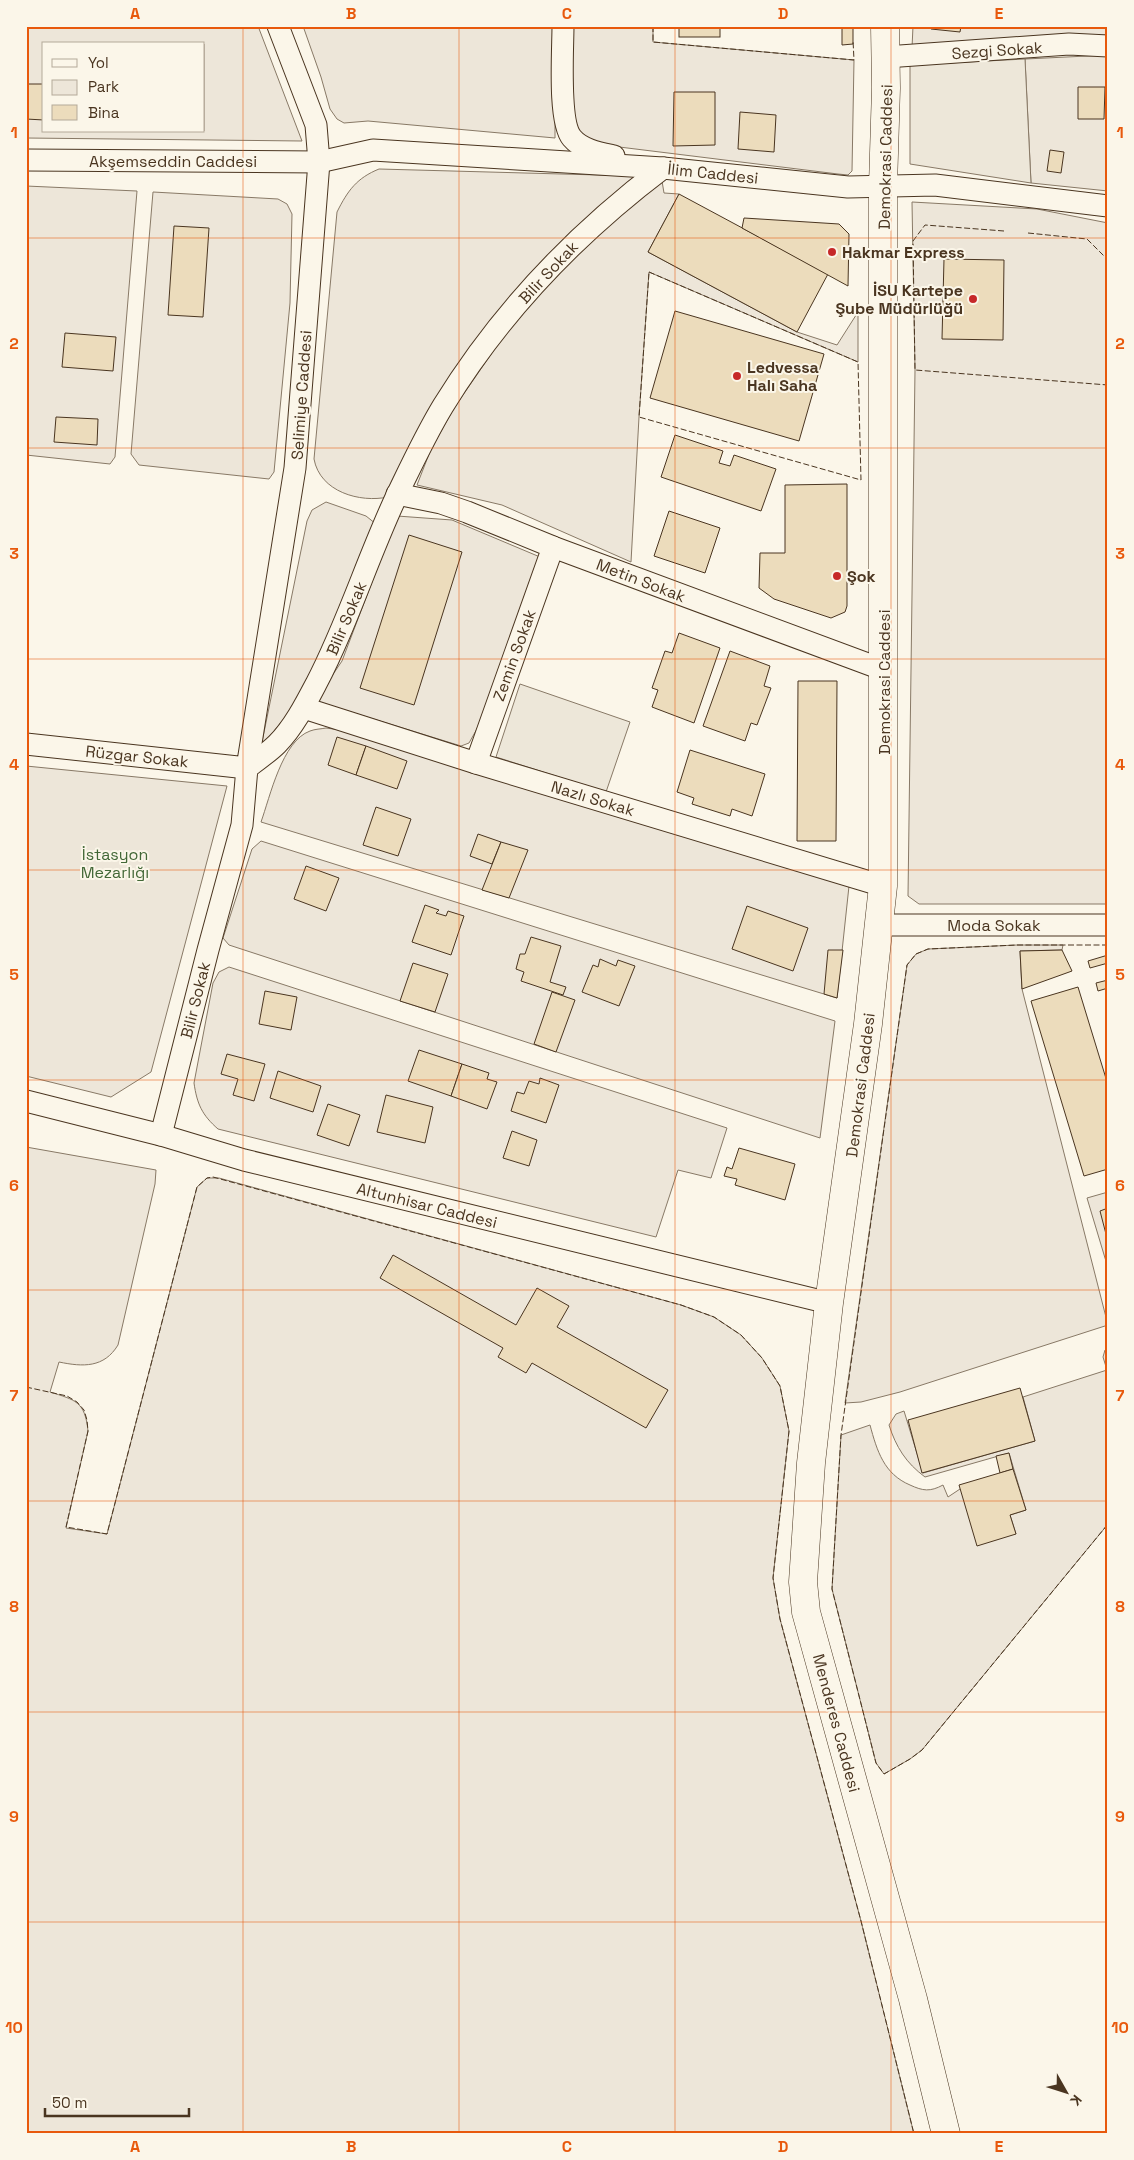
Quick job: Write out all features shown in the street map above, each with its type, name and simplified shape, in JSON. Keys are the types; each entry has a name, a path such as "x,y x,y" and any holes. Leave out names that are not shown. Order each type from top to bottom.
{"main road":[{"name":"Demokrasi Caddesi","path":"829,1303 850,1157 880,925 883,886 883,186 886,26"},
{"name":"Menderes Caddesi","path":"829,1303 810,1473 803,1582 806,1612 913,1999 946,2134"}],"street":[{"name":"Selimiye Caddesi","path":"247,768 295,468 319,162 316,125 278,26"},
{"path":"563,26 563,102 566,129 572,139 585,148 600,153 640,160 663,168"},
{"name":"Sezgi Sokak","path":"886,57 1068,44 1108,46"},
{"name":"İlim Caddesi","path":"319,162 373,150 663,168 848,188 935,186 1108,206"},
{"name":"Akşemseddin Caddesi","path":"26,160 319,162"},
{"name":"Bilir Sokak","path":"162,1135 208,950 242,825 247,768 277,744 304,708 332,653 398,494 443,406 485,345 547,271 584,234 623,198 663,168"},
{"name":"Metin Sokak","path":"398,494 441,503 467,512 553,547 884,670"},
{"name":"Zemin Sokak","path":"476,763 553,547"},
{"name":"Nazlı Sokak","path":"304,708 476,763 883,886"},
{"name":"Rüzgar Sokak","path":"26,744 247,768"},
{"name":"Moda Sokak","path":"880,925 1108,925"},
{"name":"Altunhisar Caddesi","path":"26,1101 162,1135 244,1160 829,1303"}],"green space":[{"path":"26,26 258,26 302,141 26,138"},
{"path":"303,26 555,26 555,138 368,121 344,123 337,119 330,109"},
{"path":"571,26 653,26 653,42 854,60 852,171 848,175 838,174 595,144 574,128"},
{"path":"913,26 1108,26 1108,35 912,48"},
{"path":"1108,55 1108,191 1031,183 1025,59"},
{"path":"379,169 635,176 569,235 388,497 365,498 343,493 333,487 324,480 314,459 337,212 345,197 354,186 365,176"},
{"path":"662,181 664,193 679,194 648,252 797,332 837,345 858,312 858,362 649,272 631,562 502,505 417,485 431,449 454,408 507,331 541,290 648,188"},
{"path":"26,186 137,191 115,457 110,464 26,455"},
{"path":"153,192 278,199 287,204 292,214 290,303 274,472 269,479 139,465 131,454"},
{"path":"912,202 1037,209 1108,223 1108,904 919,904 908,896 915,370"},
{"path":"326,502 366,516 376,524 311,676 291,710 261,747 307,521 312,510"},
{"path":"397,516 452,520 540,557 482,720 469,743 461,746 315,701 342,661"},
{"path":"326,728 348,731 849,886 837,998 261,822 278,771 292,746 300,737 310,731"},
{"name":"İstasyon Mezarlığı","path":"26,766 227,786 151,1072 111,1097 26,1076"},
{"path":"261,841 835,1021 820,1138 229,945 223,938 252,849"},
{"path":"1063,945 1062,950 1020,951 1022,989 1108,1325 900,1392 861,1402 845,1403 907,965 916,954 928,949"},
{"path":"229,967 727,1128 711,1178 678,1170 656,1237 218,1129 201,1109 194,1083 213,983 219,972"},
{"path":"26,1147 156,1170 155,1184 118,1345 112,1353 100,1362 76,1365 59,1362 50,1392 77,1403 87,1421 88,1431 66,1528 107,1534 197,1187 207,1178 219,1178 681,1305 714,1317 741,1335 762,1358 780,1386 789,1431 773,1578 780,1619 861,1921 914,2134 26,2134"},
{"path":"1108,1192 1108,1268 1087,1198"},
{"path":"1108,1348 1108,1524 922,1750 884,1774 876,1763 832,1589 841,1435 870,1425 879,1453 894,1475 915,1487 923,1489 930,1490 943,1485 948,1497 960,1489 1016,1534 1010,1515 1026,1510 1009,1453 925,1477 902,1454 889,1425 896,1414 904,1411 923,1473 1035,1441 1023,1397 1107,1370 1103,1357 1105,1350"}],"shaded area":[{"path":"1025,59 1031,183 910,164 910,65"},
{"path":"520,684 630,722 606,792 496,757"}],"building":[{"path":"679,26 720,26 720,37 679,37"},
{"path":"842,26 853,26 853,44 842,45"},
{"path":"931,26 961,26 960,32 931,29"},
{"path":"26,84 42,84 42,120 26,119"},
{"path":"1078,87 1105,87 1104,119 1078,119"},
{"path":"674,92 715,92 715,145 673,146"},
{"path":"740,112 776,115 774,152 738,149"},
{"path":"1050,150 1064,152 1061,173 1047,171"},
{"path":"679,194 828,274 797,332 648,252"},
{"path":"744,218 839,224 849,234 848,286 742,228"},
{"path":"174,226 209,228 203,317 168,315"},
{"name":"İSU Kartepe Şube Müdürlüğü","path":"944,259 1004,260 1003,340 942,339"},
{"name":"Ledvessa Halı Saha","path":"675,311 824,354 799,441 650,398"},
{"path":"65,333 116,337 113,371 62,367"},
{"path":"56,417 98,419 97,445 54,442"},
{"path":"675,435 723,451 719,463 730,466 734,455 776,469 761,511 661,477"},
{"path":"847,484 847,606 845,612 831,618 774,599 759,588 760,553 785,553 785,485"},
{"path":"669,511 720,528 705,573 654,556"},
{"path":"409,535 462,552 414,705 360,688"},
{"path":"679,633 720,648 694,723 652,707 658,690 652,688 665,651 672,653"},
{"path":"730,651 770,666 764,686 771,688 757,725 751,723 745,741 703,726"},
{"path":"798,681 837,681 836,841 797,841"},
{"path":"337,737 366,746 356,775 328,765"},
{"path":"366,746 407,761 397,789 356,775"},
{"path":"690,750 765,774 752,816 732,809 730,816 692,804 694,798 677,792"},
{"path":"376,807 411,819 398,856 363,845"},
{"path":"478,834 501,842 492,864 470,856"},
{"path":"501,842 528,850 509,898 482,890"},
{"path":"306,866 339,878 326,911 294,899"},
{"path":"425,905 439,910 436,913 446,916 448,911 464,916 451,955 412,942"},
{"path":"747,906 808,928 793,971 732,949"},
{"path":"531,937 561,946 550,982 566,987 563,995 521,981 524,972 516,969 520,954 525,954"},
{"path":"828,950 843,950 837,998 824,994"},
{"path":"1062,950 1072,971 1022,989 1020,951"},
{"path":"1108,955 1108,963 1090,968 1088,961"},
{"path":"600,959 616,966 618,960 635,966 619,1006 582,992 593,965 598,967"},
{"path":"413,963 448,974 435,1012 400,1001"},
{"path":"1108,980 1108,988 1098,991 1096,983"},
{"path":"1078,987 1108,1085 1108,1169 1084,1176 1031,1001"},
{"path":"265,991 297,997 291,1030 259,1024"},
{"path":"552,992 575,1000 556,1052 534,1044"},
{"path":"419,1050 462,1064 451,1096 408,1081"},
{"path":"227,1054 265,1064 254,1101 233,1095 238,1079 221,1074"},
{"path":"462,1064 489,1073 487,1079 497,1082 487,1109 451,1096"},
{"path":"278,1071 321,1086 313,1112 270,1098"},
{"path":"540,1078 559,1085 546,1123 511,1111 517,1092 524,1094 529,1081 539,1084"},
{"path":"386,1095 433,1107 425,1143 377,1132"},
{"path":"328,1104 360,1115 349,1146 317,1135"},
{"path":"512,1131 537,1140 529,1166 503,1158"},
{"path":"739,1148 795,1164 785,1200 735,1185 737,1179 724,1176 727,1167 732,1169"},
{"path":"1108,1208 1108,1238 1107,1238 1100,1211"},
{"path":"393,1255 516,1325 537,1288 569,1306 557,1327 668,1390 646,1428 532,1363 526,1373 498,1357 503,1348 380,1278"},
{"path":"1020,1388 1035,1441 922,1473 908,1420"},
{"path":"1009,1453 1013,1469 1000,1473 996,1456"},
{"path":"1013,1469 1026,1510 1010,1515 1016,1534 977,1546 959,1485"}],"fence":[{"path":"653,26 653,42 854,60 853,40"},
{"path":"1004,231 925,225 913,241 915,370 1108,385"},
{"path":"1028,233 1087,239 1107,259 1108,272"},
{"path":"649,272 858,362 861,480 639,417 649,272"},
{"path":"1108,945 1017,945 928,949 916,954 907,965 841,1435 832,1589 876,1763 884,1774 922,1750 1108,1524"},
{"path":"26,1387 67,1396 77,1402 84,1410 88,1431 66,1527 107,1534 197,1187 207,1178 213,1177 681,1305 714,1317 741,1335 762,1358 780,1386 789,1431 773,1578 780,1619 861,1921 914,2134"}],"place":[{"name":"Hakmar Express","path":"832,252"},
{"name":"İSU Kartepe Şube Müdürlüğü","path":"973,299"},
{"name":"Ledvessa Halı Saha","path":"737,376"},
{"name":"Şok","path":"837,576"}]}
